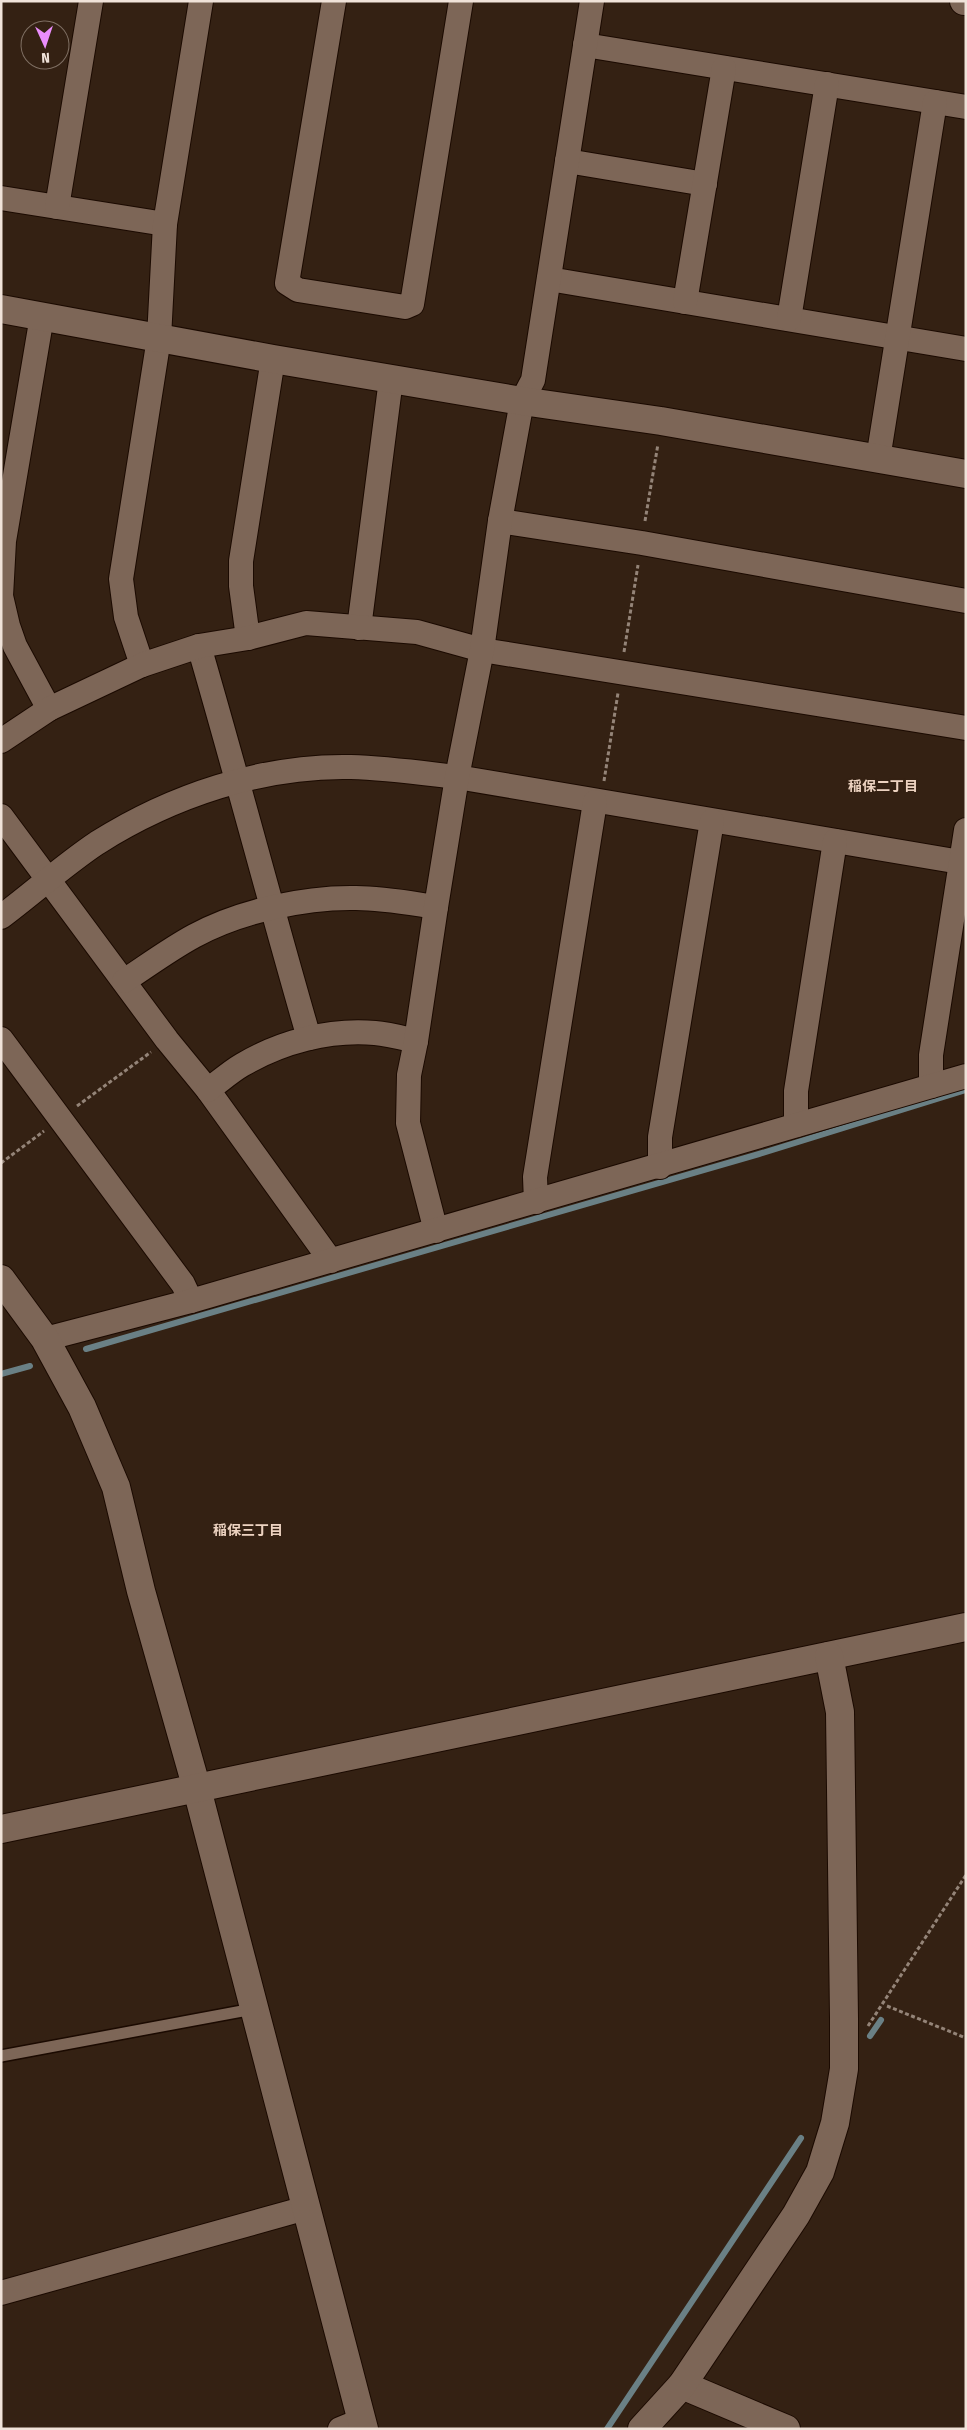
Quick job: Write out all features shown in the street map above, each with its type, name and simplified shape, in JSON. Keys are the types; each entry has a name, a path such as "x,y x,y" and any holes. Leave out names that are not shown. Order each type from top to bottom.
{"street":[{"path":"58,207 91,1"},
{"path":"142,665 126,617 121,579 159,338 165,224 201,1"},
{"path":"334,1 287,283 298,290 405,307 412,304 462,1"},
{"path":"436,1231 408,1122 409,1075 416,1041 457,777 482,650 500,521 522,401 533,380 592,1"},
{"path":"585,45 966,107"},
{"path":"685,302 724,68"},
{"path":"789,319 827,84"},
{"path":"878,459 935,102"},
{"path":"567,161 704,184"},
{"path":"1,198 165,224"},
{"path":"548,279 966,349"},
{"path":"1,309 273,359 522,401 661,421 966,474"},
{"path":"42,316 4,541 1,596 15,646 49,709"},
{"path":"248,638 241,586 241,561 273,359"},
{"path":"359,628 391,379"},
{"path":"500,521 642,543 966,601"},
{"path":"1,741 49,709 142,665 199,646 248,638 306,623 417,632 482,650 966,728"},
{"path":"199,646 239,781 272,908 309,1038"},
{"path":"1,917 97,844 146,817 239,781 298,770 350,767 404,770 457,777 595,802 963,863"},
{"path":"536,1202 535,1177 595,802"},
{"path":"1,816 167,1040 208,1090 331,1261"},
{"path":"660,1167 660,1137 712,821"},
{"path":"931,1086 931,1055 963,863 966,830"},
{"path":"796,1125 796,1091 835,841"},
{"path":"124,981 195,936 231,920 272,908 310,900 356,898 436,907"},
{"path":"208,1090 241,1065 275,1049 309,1038 342,1033 375,1033 416,1041"},
{"path":"1,1039 183,1284 191,1301"},
{"path":"45,1339 191,1301 660,1167 966,1076"},
{"path":"1,1279 45,1339 82,1408 116,1487 306,2208 355,2426"},
{"path":"1,1828 197,1789 966,1627"},
{"path":"642,2429 682,2385 796,2216 820,2172 835,2123 844,2069 840,1712 829,1656"},
{"path":"1,2293 306,2208"},
{"path":"682,2385 786,2429"}],"lane":[{"path":"1,2056 253,2009"}],"path":[{"path":"595,802 603,786 661,421"},
{"path":"1,1163 167,1040"},
{"path":"844,2041 868,2027 966,1875"},
{"path":"887,2006 966,2038"}],"waterway":[{"path":"86,1349 759,1154 966,1090"},
{"path":"1,1374 30,1366"},
{"path":"870,2036 881,2020"},
{"path":"607,2429 801,2138"}],"district":[{"name":"稲保二丁目","path":"883,786"},
{"name":"稲保三丁目","path":"248,1530"}]}
